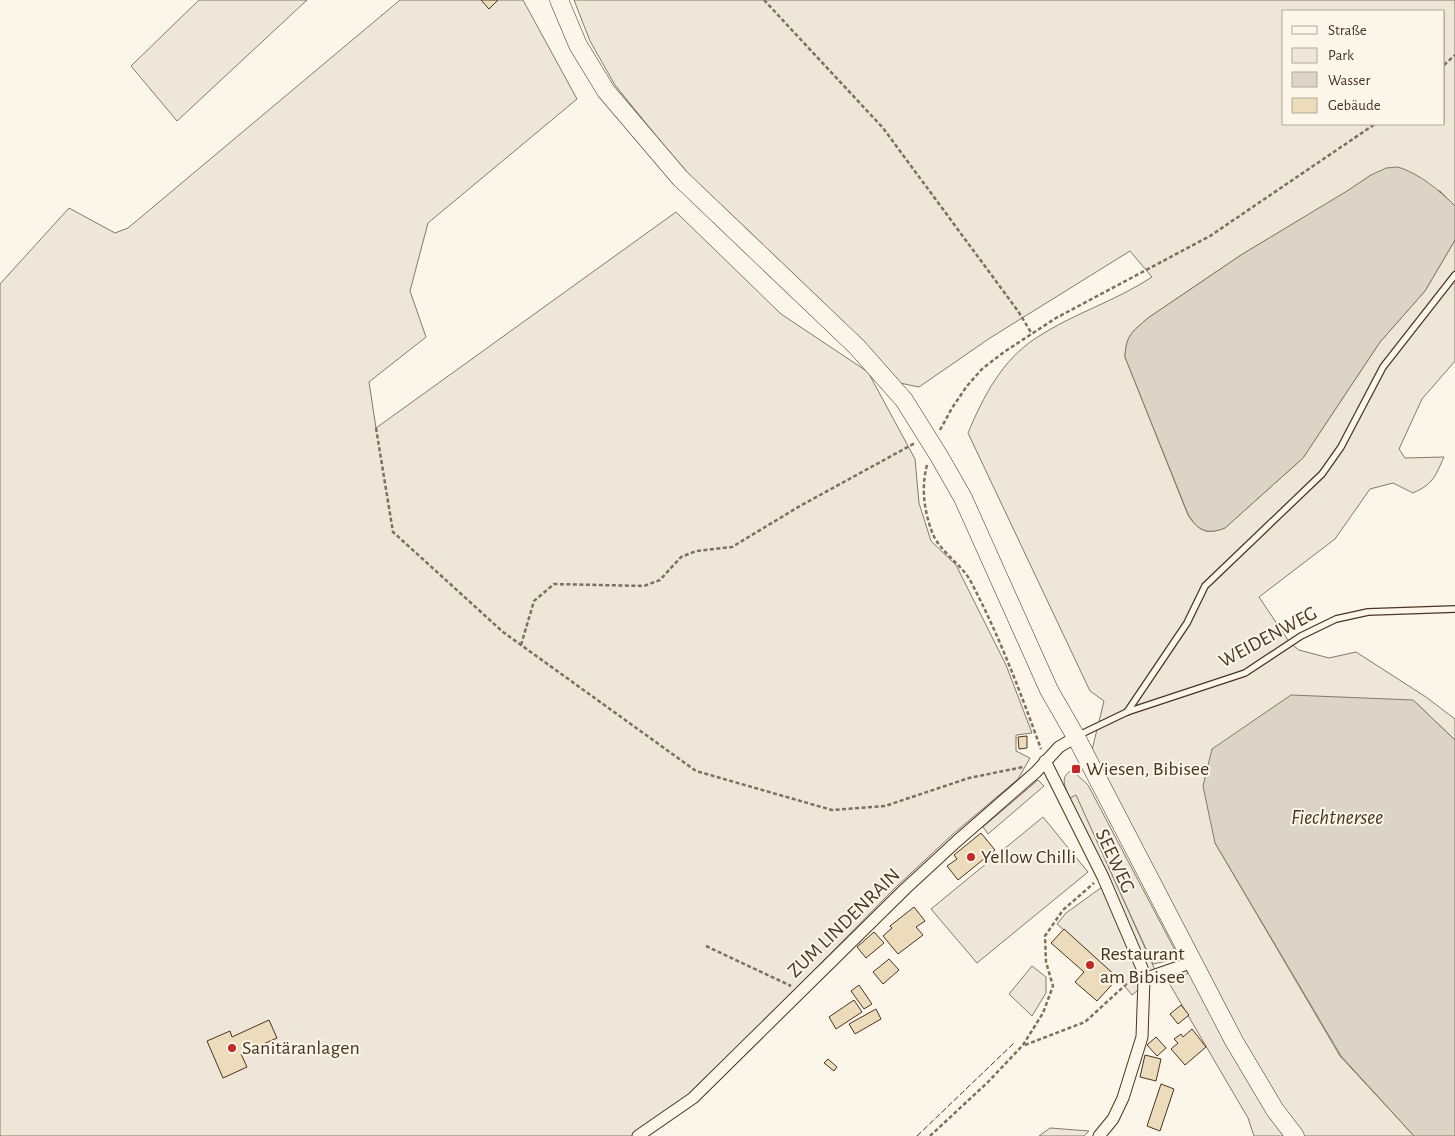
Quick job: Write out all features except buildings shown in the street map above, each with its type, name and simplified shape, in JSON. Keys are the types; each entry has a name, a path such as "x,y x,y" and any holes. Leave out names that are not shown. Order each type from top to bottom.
{"main road":[{"path":"559,0 578,45 606,91 674,171 856,347 933,434 1049,690 1076,737 1258,1083 1275,1110 1295,1136"}],"street":[{"name":"ZUM LINDENRAIN","path":"638,1136 693,1098 950,847 1036,772 1045,760 1060,747 1076,737"},
{"name":"SEEWEG","path":"1045,760 1103,877 1143,974 1142,1037 1123,1098 1113,1119 1099,1136"},
{"path":"1143,974 1193,962"}],"lane":[{"path":"1127,712 1187,623 1205,586 1322,474 1341,447 1383,368 1455,275"},
{"name":"WEIDENWEG","path":"1076,737 1127,712 1244,672 1301,636 1336,619 1368,612 1455,609"}],"path":[{"path":"764,0 883,128 1018,311 1032,334"},
{"path":"1445,64 1455,54"},
{"path":"521,645 534,601 554,584 644,586 660,580 681,557 696,551 732,547 800,506 933,434 967,386 982,369 1004,352 1056,318 1210,236 1375,125"},
{"path":"376,428 394,532 504,632 696,771 832,810 885,806 969,778 1027,766 1036,772"},
{"path":"927,465 923,498 933,534 940,546 964,571 990,618 1017,682 1045,760"},
{"path":"930,1136 988,1082 1024,1045 1043,1014 1053,986 1046,962 1044,936 1063,910 1103,877"},
{"path":"706,946 802,991"},
{"path":"1024,1045 1085,1022 1143,974"}],"green space":[{"path":"199,0 307,0 177,121 131,66"},
{"path":"400,0 523,0 577,99 428,223 410,291 426,337 369,382 376,428 676,212 781,314 868,372 915,459 919,503 931,541 956,565 1006,665 1032,733 1016,735 1016,751 1030,758 1018,779 953,834 896,887 691,1095 632,1136 0,1136 0,284 69,208 115,233 128,228"},
{"path":"574,0 1455,0 1455,206 1440,191 1371,175 1348,191 1241,255 1148,318 1128,339 1125,357 1188,515 1195,525 1204,530 1213,531 1225,528 1303,458 1380,342 1425,291 1455,240 1455,361 1422,399 1399,449 1405,458 1444,457 1436,475 1429,483 1413,493 1393,483 1370,489 1335,539 1259,597 1290,643 1299,650 1329,658 1356,652 1426,697 1455,719 1455,740 1413,700 1215,843 1340,1056 1414,1136 1254,1136 1248,1118 1169,983 1188,973 1177,959 1153,964 1076,796 1070,798 1065,786 1064,779 1072,770 1088,785 1177,954 1233,1020 1092,750 1104,701 1090,691 968,433 980,406 995,380 1003,368 1024,347 1050,329 1138,286 1152,277 1130,251 990,338 919,387 900,383 686,173 615,85 590,41"},
{"path":"1043,817 1088,872 977,963 931,909"},
{"path":"1032,966 1046,977 1046,993 1032,1016 1009,994"},
{"path":"1050,1128 1089,1131 1084,1136 1039,1136"}],"shaded area":[{"path":"1038,780 1044,786 988,834 983,827"},
{"path":"1076,795 1160,981 1147,983 1132,995 1118,978 1057,924 1066,913 1109,882 1070,798"}],"water":[{"path":"1398,167 1429,183 1455,206 1455,240 1425,291 1380,342 1303,458 1225,528 1208,531 1199,528 1188,514 1125,357 1128,339 1148,318 1241,255 1371,175 1386,168"},
{"name":"Fiechtnersee","path":"1291,695 1413,700 1455,740 1455,1136 1414,1136 1341,1056 1215,843 1203,786 1212,749"}],"fence":[{"path":"917,1136 1014,1043"}],"place":[{"name":"Wiesen, Bibisee","path":"1076,769"},
{"name":"Yellow Chilli","path":"971,857"},
{"name":"Restaurant am Bibisee","path":"1090,965"},
{"name":"Sanitäranlagen","path":"232,1048"}]}
